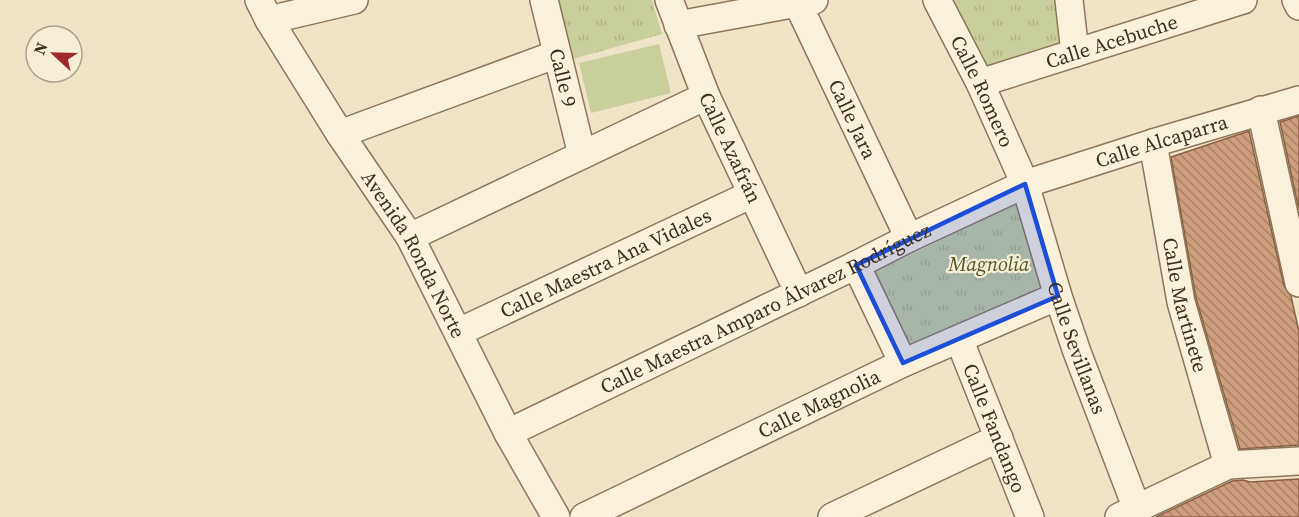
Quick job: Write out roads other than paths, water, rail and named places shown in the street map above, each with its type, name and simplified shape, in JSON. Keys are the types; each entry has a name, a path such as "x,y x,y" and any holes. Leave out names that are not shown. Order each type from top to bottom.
{"street":[{"path":"264,10 354,0"},
{"name":"Calle 9","path":"544,0 582,155"},
{"name":"Calle Azafrán","path":"669,0 706,96 800,293"},
{"name":"Calle Romero","path":"937,0 980,83 1025,184"},
{"path":"1068,0 1076,53"},
{"name":"Calle Acebuche","path":"980,83 1076,53 1180,10 1243,0"},
{"path":"1296,0 1299,6"},
{"path":"678,25 802,1"},
{"name":"Calle Jara","path":"802,1 909,238"},
{"name":"Avenida Ronda Norte","path":"264,10 340,134 410,237 508,434 556,517"},
{"path":"340,134 557,54"},
{"path":"410,237 706,96"},
{"name":"Calle Alcaparra","path":"1025,184 1299,100"},
{"path":"1261,110 1295,246 1299,283"},
{"name":"Calle Martinete","path":"1153,143 1181,302 1228,465"},
{"name":"Calle Maestra Amparo Álvarez Rodríguez","path":"508,434 909,238 1025,184"},
{"name":"Calle Sevillanas","path":"1025,184 1077,352 1140,512"},
{"name":"Calle Maestra Ana Vidales","path":"459,332 752,194"},
{"path":"856,265 903,363"},
{"name":"Calle Magnolia","path":"584,517 903,363 1058,296"},
{"name":"Calle Fandango","path":"959,339 1030,517"},
{"path":"832,517 999,438"},
{"path":"1140,512 1228,465 1299,461"}],"park label":[{"name":"Magnolia","path":"989,264"}]}
